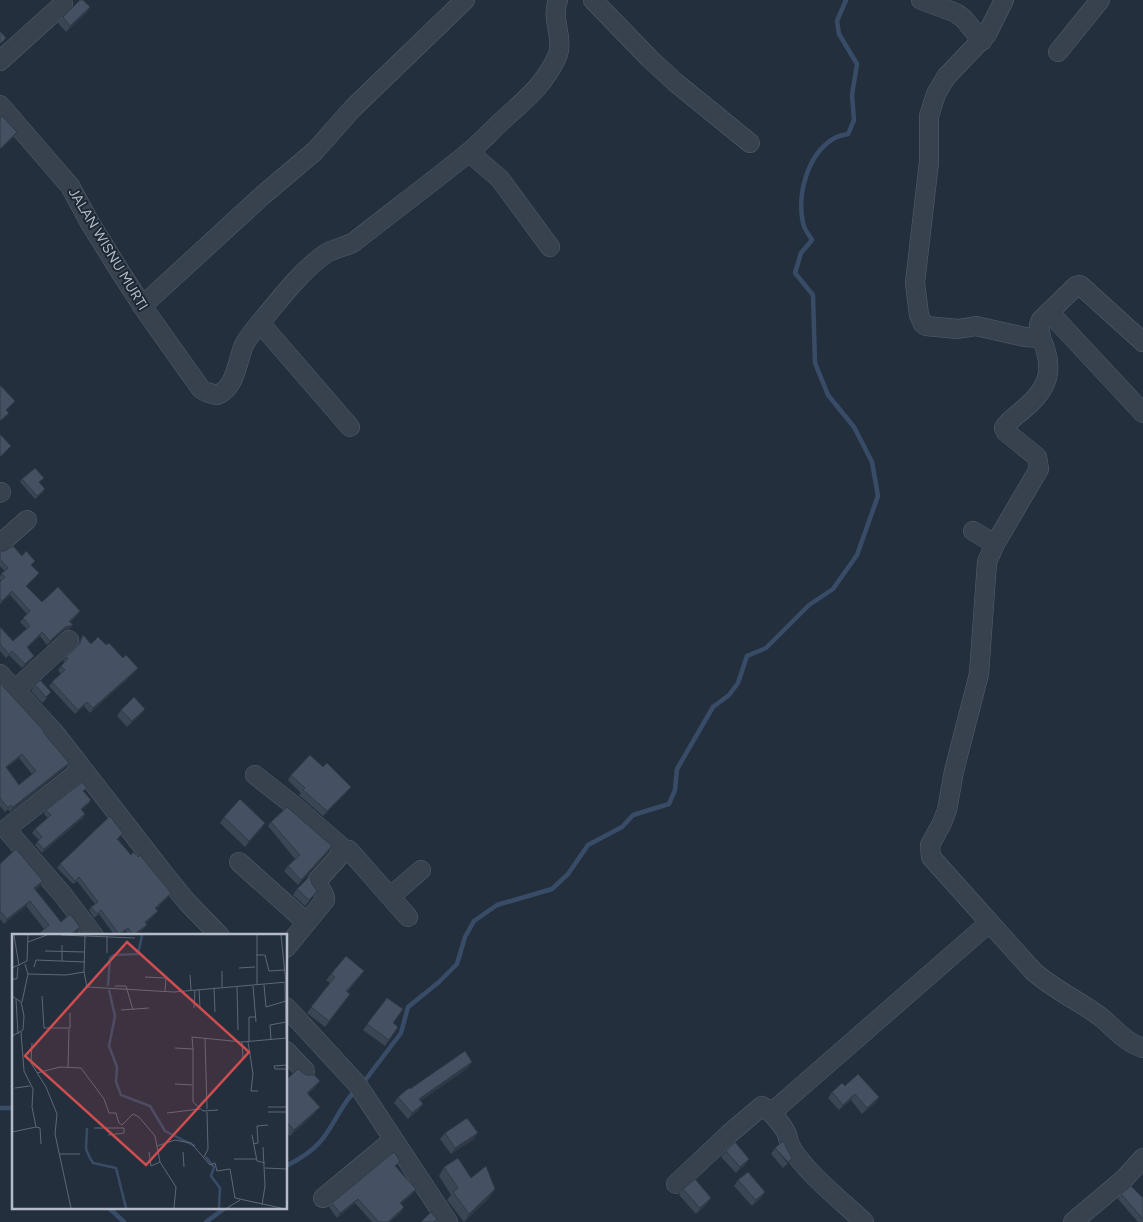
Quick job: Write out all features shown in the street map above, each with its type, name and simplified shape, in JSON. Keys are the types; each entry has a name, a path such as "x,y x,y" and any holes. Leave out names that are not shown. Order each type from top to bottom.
{"street":[{"path":"142,306 314,151 353,108 465,0"},
{"path":"350,427 260,323 303,274 319,259 330,251 354,242 469,152 504,118 530,98 557,58 560,45 555,11 558,0"},
{"path":"593,0 675,82 750,143"},
{"path":"921,0 956,12 982,41"},
{"path":"1004,0 988,34 946,77 936,94 929,116 928,162 915,283 920,315 923,324 926,326 958,329 976,326 1025,337 1041,338"},
{"path":"1058,52 1100,0"},
{"path":"0,61 63,4"},
{"name":"JALAN WISNU MURTI","path":"0,105 70,186 90,223 142,306 202,389 212,394 222,394 232,380 244,346 260,323"},
{"path":"469,152 500,179 550,247"},
{"path":"1143,342 1080,285 1041,320 1039,325 1041,338 1049,362 1043,390 1038,398 1004,428 1006,432 1037,457 1040,469 995,544 986,567 984,628 979,674 954,771 947,810 929,851 931,857 1033,971 1045,982 1102,1018 1126,1041 1143,1048"},
{"path":"1049,312 1143,413"},
{"path":"0,544 27,520"},
{"path":"973,531 995,544"},
{"path":"15,690 69,640"},
{"path":"0,674 37,712 166,877 218,934"},
{"path":"82,768 6,828 63,895 92,934"},
{"path":"255,775 292,804 344,850 349,850 408,917"},
{"path":"288,945 326,899 317,881 344,850"},
{"path":"239,862 306,922"},
{"path":"391,896 421,870"},
{"path":"771,1113 989,923"},
{"path":"288,1008 362,1091 448,1222"},
{"path":"288,1053 305,1071"},
{"path":"676,1184 760,1107 764,1107 786,1133 791,1147 808,1168 864,1222"},
{"path":"322,1198 393,1140"},
{"path":"1073,1222 1124,1179 1143,1158"}],"building":[{"path":"80,0 83,0 90,7 70,26 63,17"},
{"path":"0,31 6,38 0,44"},
{"path":"2,116 17,132 0,149 0,118"},
{"path":"0,385 15,401 6,410 9,413 0,421"},
{"path":"0,434 11,446 0,457"},
{"path":"35,468 44,478 39,482 45,489 37,496 22,479"},
{"path":"13,546 22,556 26,551 35,561 31,565 39,573 26,586 42,602 58,587 80,611 69,621 73,625 65,627 50,641 42,632 27,647 34,656 25,664 12,651 9,654 0,644 0,627 13,641 30,626 23,618 30,611 12,591 2,601 0,599 0,582 5,577 1,574 8,568 0,559 0,551 5,551"},
{"path":"83,635 91,644 98,637 106,645 109,643 123,658 126,655 138,668 93,708 87,702 78,710 52,682 65,670 61,666 68,659 66,657 80,643"},
{"path":"40,680 51,692 46,697 35,685"},
{"path":"0,683 44,731 69,763 13,807 11,805 8,808 0,798","holes":["22,754 36,771 19,785 6,767"]},
{"path":"134,697 145,709 132,721 121,710"},
{"path":"310,755 323,767 327,763 351,787 327,811 303,790 305,788 291,775"},
{"path":"82,782 87,788 83,791 91,800 81,809 85,814 44,849 37,842 42,837 35,829 51,815 46,810"},
{"path":"240,799 265,823 249,841 224,817"},
{"path":"287,807 332,846 301,880 288,866 300,855 271,822"},
{"path":"110,816 123,833 117,839 131,855 133,852 138,857 140,855 171,893 155,908 158,911 145,922 147,925 134,934 128,928 119,934 101,910 97,914 91,907 98,902 79,877 75,881 60,864"},
{"path":"16,849 43,881 34,888 61,922 70,914 80,927 71,934 38,934 49,925 30,901 7,919 0,911 0,864"},
{"path":"310,876 312,884 317,891 309,900 297,889"},
{"path":"346,956 364,971 346,991 350,994 329,1021 311,1007 335,977 331,974"},
{"path":"387,998 403,1009 393,1023 398,1027 389,1040 367,1024"},
{"path":"465,1051 472,1062 419,1099 423,1104 412,1113 398,1097"},
{"path":"298,1069 306,1075 314,1075 320,1081 307,1093 320,1107 294,1130 288,1123 288,1078"},
{"path":"858,1074 879,1097 867,1108 855,1094 843,1105 832,1092 842,1083 845,1086"},
{"path":"467,1118 478,1133 455,1148 445,1133"},
{"path":"783,1141 792,1158 788,1162 775,1148"},
{"path":"735,1142 749,1159 740,1167 726,1151"},
{"path":"394,1152 400,1161 395,1166 416,1189 400,1203 404,1207 388,1222 379,1222 358,1199 340,1213 332,1203"},
{"path":"458,1158 471,1178 486,1166 495,1189 469,1214 453,1192 458,1188 444,1167"},
{"path":"748,1172 765,1192 756,1200 738,1180"},
{"path":"695,1179 711,1198 700,1208 683,1189"},
{"path":"1131,1186 1143,1198 1143,1219 1121,1194"},
{"path":"431,1212 437,1219 434,1222 421,1222"}],"waterway":[{"path":"363,1083 401,1033 408,1007 439,982 457,964 465,937 474,921 497,905 552,889 568,874 588,845 622,827 633,815 669,804 675,790 677,769 713,707 729,695 738,683 747,656 766,648 809,605 833,589 857,555 878,496 872,462 854,427 828,395 815,363 813,295 795,273 801,253 812,240 805,230 801,212 803,188 810,165 824,146 835,138 848,134 854,120 852,95 857,64 839,34 837,21 846,0"},
{"path":"288,1165 304,1156 319,1143 356,1090"},
{"path":"0,1108 12,1108"},
{"path":"111,1210 124,1222"},
{"path":"206,1222 222,1210"}]}
